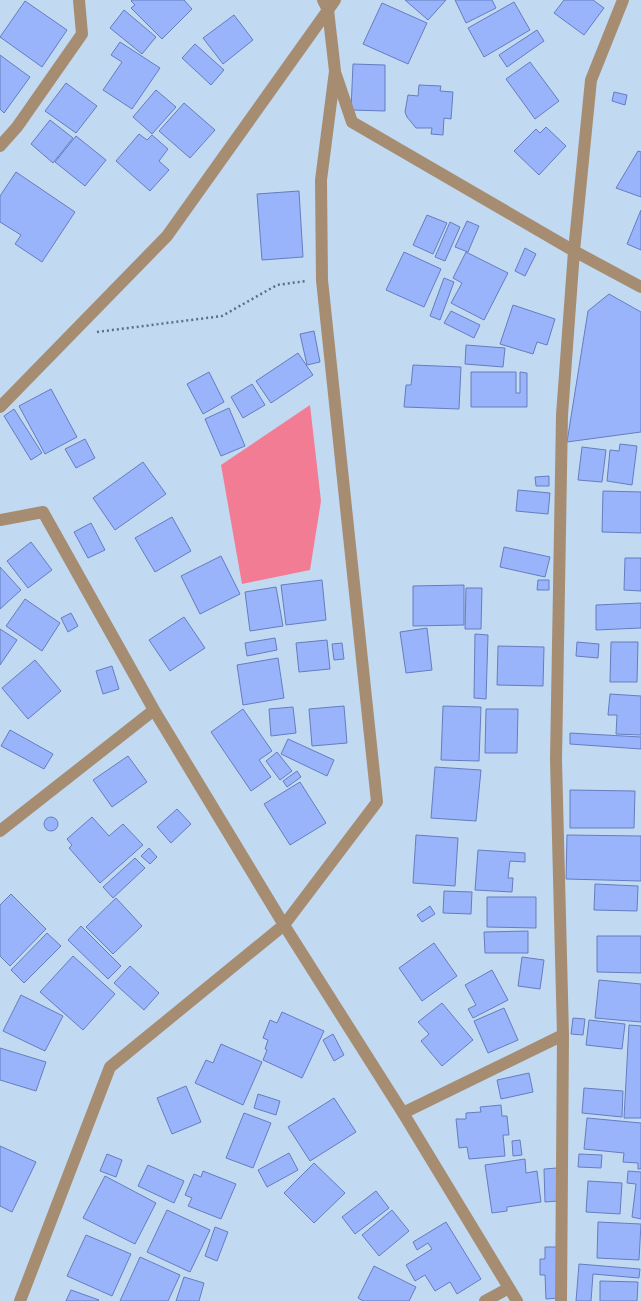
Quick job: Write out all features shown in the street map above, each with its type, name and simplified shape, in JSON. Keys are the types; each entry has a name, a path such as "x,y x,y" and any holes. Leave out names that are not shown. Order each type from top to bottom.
{"street":[{"path":"0,146 17,127 82,34 80,0"},
{"path":"561,1301 563,1035 556,760 562,414 574,251 591,80 623,0"},
{"path":"20,1301 110,1067 284,925 378,802 322,280 321,180 335,72 329,3"},
{"path":"0,408 167,236 329,3"},
{"path":"335,72 352,122 574,251 641,287"},
{"path":"0,520 43,512 154,710 284,925 403,1113 517,1301"},
{"path":"0,831 154,710"},
{"path":"403,1113 563,1035"},
{"path":"485,1301 509,1288"}],"path":[{"path":"71,335 222,316 277,285 322,280"}],"shaded area":[{"path":"310,405 321,501 310,570 242,584 221,465"}],"building":[{"path":"184,0 192,9 162,39 131,8 135,5 131,1"},
{"path":"405,0 446,0 428,20"},
{"path":"455,0 492,0 496,8 466,23"},
{"path":"564,0 593,0 604,8 584,35 554,13"},
{"path":"25,1 67,30 42,67 0,37"},
{"path":"514,2 530,30 484,57 468,28"},
{"path":"382,3 427,23 408,64 363,44"},
{"path":"124,10 156,37 142,54 110,28"},
{"path":"234,15 253,40 223,64 203,38"},
{"path":"537,30 544,41 507,67 499,55"},
{"path":"120,42 160,68 132,109 103,90 122,62 111,55"},
{"path":"195,44 224,70 211,85 182,58"},
{"path":"0,55 30,77 4,113 0,109"},
{"path":"530,62 559,101 535,119 506,79"},
{"path":"353,64 385,65 385,111 351,110"},
{"path":"66,83 97,106 76,133 45,111"},
{"path":"419,85 441,86 440,91 453,92 451,119 444,118 443,135 431,134 432,128 416,128 407,117 405,112 408,95 418,96"},
{"path":"156,90 176,107 152,134 133,117"},
{"path":"614,92 627,95 625,105 612,101"},
{"path":"184,103 215,130 190,158 159,131"},
{"path":"50,120 73,138 53,163 31,144"},
{"path":"546,127 566,146 539,175 514,151 536,129 540,133"},
{"path":"139,134 147,140 152,135 168,149 159,161 169,170 150,191 116,161"},
{"path":"76,136 106,160 85,186 55,162"},
{"path":"638,151 641,152 641,197 616,188"},
{"path":"16,172 75,212 42,262 15,244 21,235 0,222 0,196"},
{"path":"299,191 303,257 262,260 257,194"},
{"path":"641,210 641,250 627,244"},
{"path":"427,215 447,223 433,254 413,245"},
{"path":"467,221 479,226 468,252 455,247"},
{"path":"450,222 460,227 445,261 435,257"},
{"path":"525,248 536,254 525,276 515,271"},
{"path":"404,252 441,269 424,307 386,290"},
{"path":"466,252 508,273 484,320 451,303 462,283 453,278"},
{"path":"444,278 454,282 440,320 430,316"},
{"path":"609,294 641,312 641,432 567,442 588,311"},
{"path":"513,305 555,319 547,345 537,342 533,354 500,344"},
{"path":"451,311 480,325 474,338 444,323"},
{"path":"314,331 320,362 307,365 300,334"},
{"path":"466,345 505,348 503,367 465,364"},
{"path":"298,353 313,375 271,403 256,381"},
{"path":"413,365 461,367 459,409 404,407 406,385 411,385"},
{"path":"209,372 224,402 203,414 187,384"},
{"path":"471,372 516,372 516,393 520,393 520,372 527,373 527,407 471,407"},
{"path":"252,384 265,405 243,418 231,397"},
{"path":"51,389 77,437 45,454 19,406"},
{"path":"229,408 245,446 221,456 205,419"},
{"path":"14,409 42,453 31,460 4,416"},
{"path":"85,439 95,458 76,468 65,449"},
{"path":"620,444 637,446 632,485 607,481 610,450 619,451"},
{"path":"582,447 606,450 602,482 578,480"},
{"path":"143,462 166,494 115,530 93,498"},
{"path":"549,476 549,486 536,486 535,477"},
{"path":"518,490 550,493 548,514 516,511"},
{"path":"603,491 641,492 641,533 602,532"},
{"path":"172,517 191,551 155,572 135,538"},
{"path":"91,523 105,550 88,558 74,532"},
{"path":"31,542 52,570 28,588 7,561"},
{"path":"504,547 550,557 545,577 500,567"},
{"path":"221,556 240,594 200,614 181,576"},
{"path":"625,558 641,558 641,591 624,590"},
{"path":"0,567 21,590 0,609"},
{"path":"322,580 326,620 286,625 281,585"},
{"path":"538,580 549,580 549,590 537,590"},
{"path":"464,585 464,625 413,626 413,586"},
{"path":"276,587 283,626 250,631 245,592"},
{"path":"466,588 482,588 481,629 465,629"},
{"path":"25,599 60,623 42,651 6,626"},
{"path":"641,603 641,628 596,630 596,605"},
{"path":"71,613 78,626 68,632 61,618"},
{"path":"184,617 205,648 170,671 149,640"},
{"path":"427,628 432,670 406,673 400,632"},
{"path":"0,629 17,640 0,665"},
{"path":"475,634 488,635 486,699 474,698"},
{"path":"275,638 277,650 247,656 245,643"},
{"path":"327,640 330,669 299,672 296,643"},
{"path":"577,642 599,644 598,658 576,656"},
{"path":"611,642 638,642 637,682 610,682"},
{"path":"342,643 344,659 334,660 332,644"},
{"path":"498,646 544,647 543,686 497,685"},
{"path":"278,658 284,698 243,705 237,665"},
{"path":"35,660 61,691 28,719 2,688"},
{"path":"112,666 119,689 103,694 96,671"},
{"path":"610,694 641,696 641,735 616,734 617,715 608,715"},
{"path":"344,706 347,743 312,746 309,709"},
{"path":"443,706 481,707 479,761 441,760"},
{"path":"293,707 296,733 271,736 269,709"},
{"path":"243,709 272,751 259,760 271,777 251,791 211,732"},
{"path":"486,709 518,709 517,753 485,753"},
{"path":"10,730 53,754 44,769 1,746"},
{"path":"570,733 641,737 641,749 570,744"},
{"path":"288,739 334,760 327,776 281,754"},
{"path":"277,752 292,771 280,780 266,761"},
{"path":"128,756 147,782 112,807 93,780"},
{"path":"435,767 481,770 476,821 431,818"},
{"path":"297,771 301,777 287,787 283,781"},
{"path":"300,782 326,823 290,845 264,804"},
{"path":"570,790 635,791 634,828 570,828"},
{"path":"177,809 191,824 171,843 157,827"},
{"path":"51,817 56,819 58,824 56,829 51,831 46,829 44,824 46,819"},
{"path":"92,817 109,836 123,824 143,845 100,883 69,848 72,845 67,839"},
{"path":"416,835 458,838 455,886 413,883"},
{"path":"567,835 641,836 641,881 566,879"},
{"path":"149,848 157,857 150,864 141,856"},
{"path":"478,850 525,853 525,862 510,861 508,878 513,878 512,892 475,890"},
{"path":"135,858 145,868 113,898 103,887"},
{"path":"595,884 638,886 637,911 594,910"},
{"path":"444,891 472,892 471,914 443,913"},
{"path":"11,894 46,929 10,966 0,956 0,905"},
{"path":"487,897 536,897 536,928 487,927"},
{"path":"116,898 142,926 113,954 86,927"},
{"path":"430,906 435,914 422,922 417,915"},
{"path":"81,926 121,966 108,979 68,940"},
{"path":"528,931 528,953 485,953 484,932"},
{"path":"47,933 61,946 24,983 11,970"},
{"path":"597,936 641,936 641,973 597,972"},
{"path":"434,943 457,976 422,1001 399,968"},
{"path":"73,956 115,994 83,1030 40,992"},
{"path":"522,957 544,960 540,989 518,986"},
{"path":"130,966 159,993 144,1010 114,983"},
{"path":"492,970 508,1000 473,1018 468,1009 476,1005 465,985"},
{"path":"599,980 641,984 641,1022 595,1018"},
{"path":"21,995 63,1016 45,1051 3,1031"},
{"path":"442,1003 473,1040 442,1066 421,1041 429,1034 418,1022"},
{"path":"504,1008 518,1040 488,1053 474,1021"},
{"path":"282,1012 324,1031 302,1078 263,1060 267,1050 265,1049 268,1040 263,1038 270,1020 277,1023"},
{"path":"573,1018 585,1019 583,1035 571,1034"},
{"path":"589,1020 625,1024 622,1049 586,1045"},
{"path":"629,1025 641,1026 641,1118 624,1118"},
{"path":"333,1034 344,1055 334,1061 323,1040"},
{"path":"221,1044 262,1062 243,1105 195,1083 206,1060 213,1063"},
{"path":"0,1048 46,1062 36,1091 0,1080"},
{"path":"529,1073 533,1092 501,1099 497,1080"},
{"path":"186,1086 201,1122 172,1134 157,1098"},
{"path":"584,1088 623,1091 622,1117 582,1113"},
{"path":"258,1094 280,1101 276,1115 254,1108"},
{"path":"334,1098 356,1132 310,1161 288,1127"},
{"path":"501,1105 502,1116 507,1116 509,1135 503,1135 505,1156 469,1159 467,1147 459,1148 456,1119 466,1119 466,1113 481,1112 480,1107"},
{"path":"244,1113 271,1123 253,1168 226,1158"},
{"path":"587,1118 641,1123 641,1169 638,1169 638,1163 623,1162 624,1153 584,1149"},
{"path":"520,1140 522,1155 513,1156 512,1141"},
{"path":"0,1146 36,1162 12,1212 0,1206"},
{"path":"289,1153 298,1170 267,1187 258,1170"},
{"path":"107,1154 122,1160 116,1177 100,1171"},
{"path":"579,1154 602,1155 601,1168 578,1167"},
{"path":"525,1159 526,1173 537,1171 541,1202 507,1207 507,1211 492,1213 485,1165"},
{"path":"314,1163 345,1193 314,1223 284,1193"},
{"path":"148,1165 184,1181 174,1203 138,1186"},
{"path":"557,1168 558,1201 545,1202 544,1169"},
{"path":"203,1171 236,1184 221,1219 188,1206 192,1198 185,1195 194,1174 201,1177"},
{"path":"628,1171 641,1172 641,1219 632,1217 636,1184 627,1183"},
{"path":"105,1176 156,1203 135,1244 83,1218"},
{"path":"588,1181 622,1183 620,1214 586,1212"},
{"path":"376,1191 389,1208 355,1234 342,1217"},
{"path":"167,1210 210,1230 190,1272 147,1252"},
{"path":"392,1210 409,1231 379,1256 362,1235"},
{"path":"446,1222 481,1279 457,1294 450,1282 435,1291 425,1275 415,1281 406,1265 432,1249 428,1243 417,1250 413,1242"},
{"path":"598,1222 641,1224 639,1260 597,1258"},
{"path":"215,1227 228,1232 217,1261 205,1256"},
{"path":"86,1235 131,1254 112,1296 67,1276"},
{"path":"545,1247 558,1247 559,1298 546,1299 545,1275 540,1275 540,1259 545,1259"},
{"path":"140,1257 180,1275 168,1301 120,1301"},
{"path":"579,1264 640,1269 639,1278 593,1274 591,1301 576,1301"},
{"path":"374,1266 416,1287 409,1301 363,1301 358,1298"},
{"path":"184,1277 204,1283 199,1301 176,1301"},
{"path":"600,1281 638,1282 637,1301 600,1301"},
{"path":"71,1290 99,1300 66,1301"}]}
